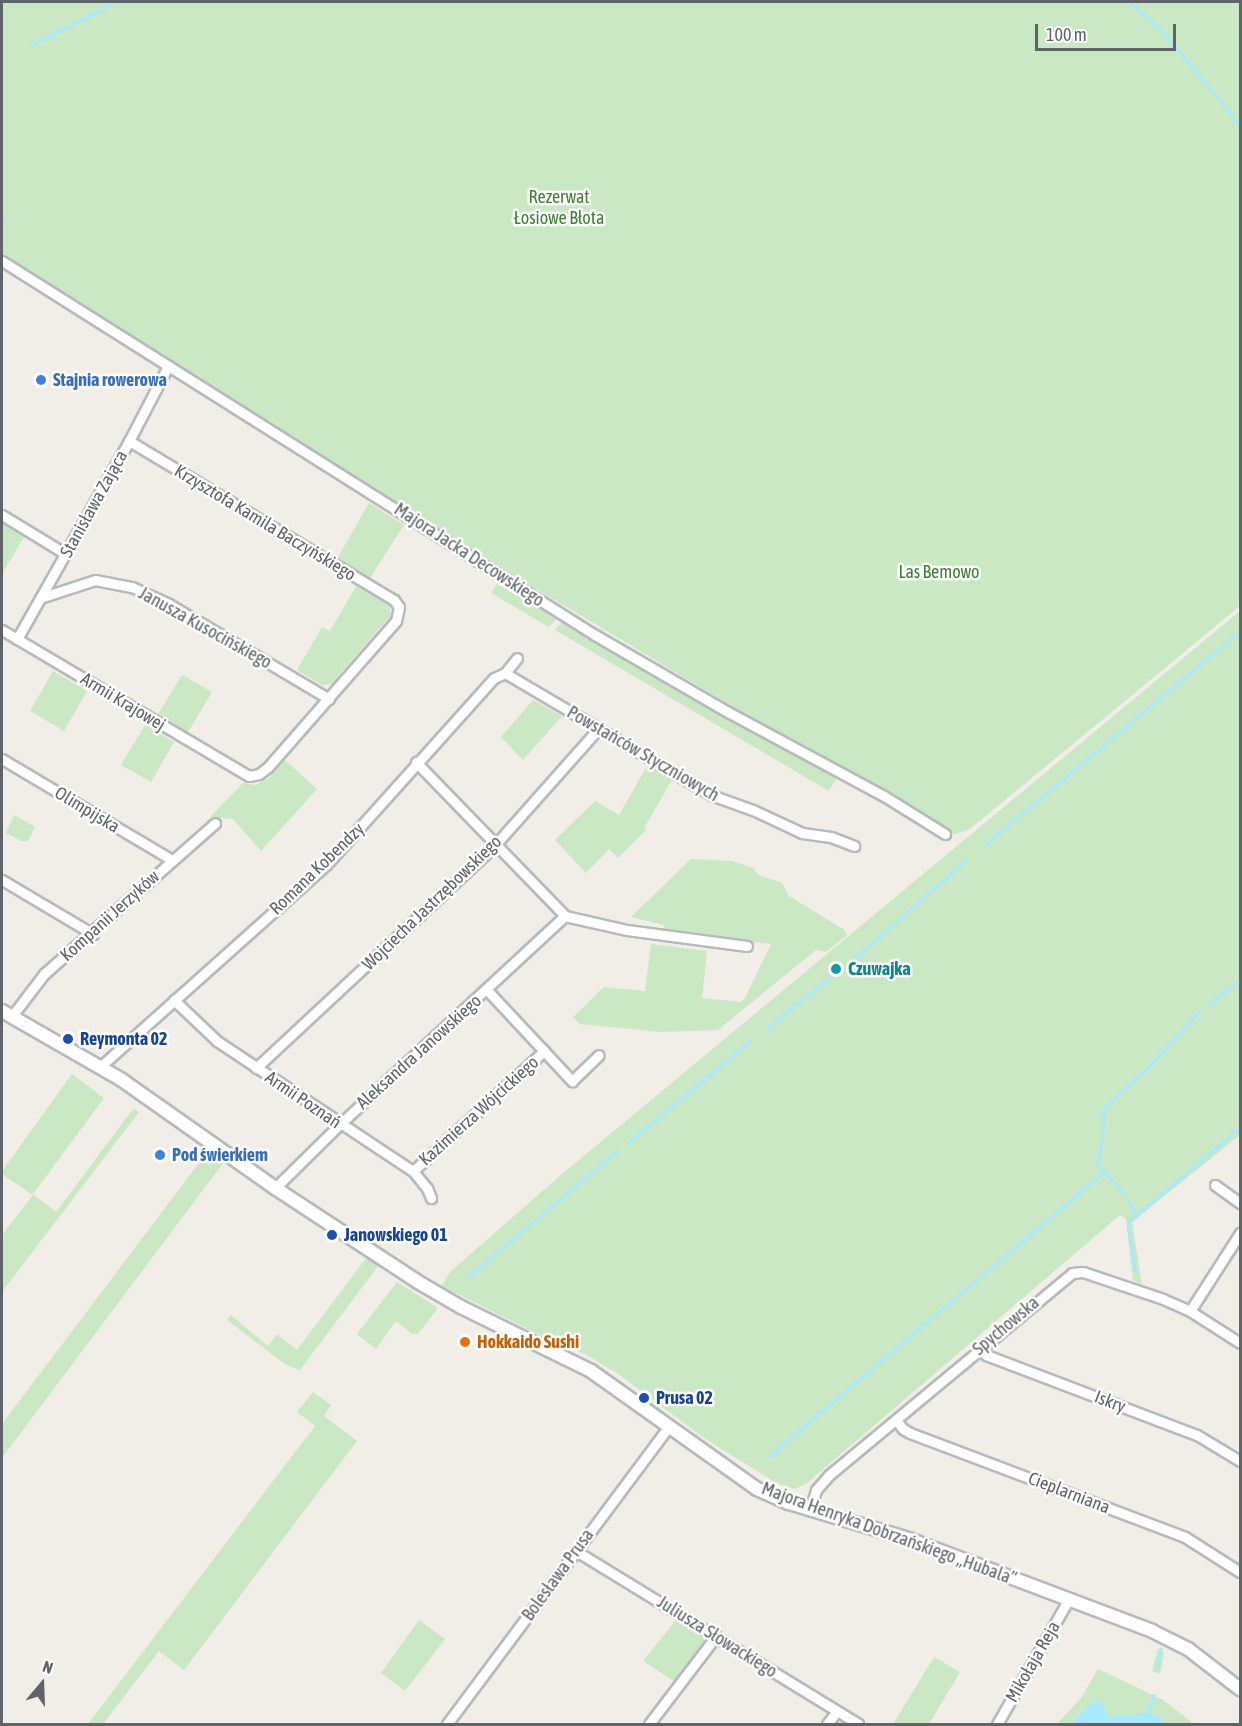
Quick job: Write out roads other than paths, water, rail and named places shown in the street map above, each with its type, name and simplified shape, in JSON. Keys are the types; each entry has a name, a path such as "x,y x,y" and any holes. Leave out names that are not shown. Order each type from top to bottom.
{"street":[{"name":"Majora Jacka Decowskiego","path":"2,261 595,635 728,712 884,796 945,834"},
{"name":"Stanisława Zająca","path":"17,639 129,441 168,366"},
{"name":"Krzysztofa Kamila Baczyńskiego","path":"129,441 393,600 399,607 396,621 329,699"},
{"path":"2,515 66,554"},
{"name":"Janusza Kusocińskiego","path":"40,598 95,580 113,581 169,604 329,699"},
{"name":"Armii Krajowej","path":"2,630 244,774 254,776 268,767 329,699"},
{"name":"Romana Kobendzy","path":"101,1066 326,865 494,678 505,673 517,658"},
{"name":"Powstańców Styczniowych","path":"505,673 717,799 753,810 802,833 831,837 854,846"},
{"name":"Wojciecha Jastrzębowskiego","path":"256,1068 495,844 598,729"},
{"name":"Olimpijska","path":"2,759 172,860"},
{"path":"417,762 565,916 627,930 747,945"},
{"name":"Kompanii Jerzyków","path":"7,1013 44,974 93,934 215,823"},
{"path":"2,880 93,934"},
{"name":"Aleksandra Janowskiego","path":"275,1188 340,1124 565,916"},
{"path":"487,990 572,1081 599,1055"},
{"name":"Armii Poznań","path":"174,1000 217,1041 413,1171 427,1188 431,1198"},
{"name":"Majora Henryka Dobrzańskiego „Hubala”","path":"7,1013 101,1066 275,1188 418,1282 461,1307 591,1371 757,1489 810,1509 882,1529 1170,1639 1205,1660 1240,1689"},
{"name":"Kazimierza Wójcickiego","path":"413,1171 544,1051"},
{"path":"1215,1185 1240,1203"},
{"path":"1190,1311 1240,1233"},
{"name":"Spychowska","path":"810,1509 820,1482 1072,1273 1078,1271 1095,1276 1190,1311 1240,1343"},
{"name":"Iskry","path":"982,1346 986,1355 1197,1435 1240,1461"},
{"name":"Cieplarniana","path":"896,1420 903,1429 910,1433 1185,1537 1240,1572"},
{"name":"Bolesława Prusa","path":"447,1725 669,1426"},
{"name":"Juliusza Słowackiego","path":"576,1551 858,1725"},
{"name":"Mikołaja Reja","path":"997,1725 1069,1599"},
{"path":"649,1725 716,1636"},
{"path":"827,1725 837,1711"}],"water":[{"path":"1101,1701 1108,1717 1149,1713 1159,1717 1165,1724 1071,1724 1092,1702"}],"waterway":[{"path":"30,46 115,2"},
{"path":"1130,2 1162,31 1240,125"},
{"path":"987,843 1240,631"},
{"path":"852,961 965,861"},
{"path":"766,1029 828,979"},
{"path":"1209,1004 1240,980"},
{"path":"1125,1195 1097,1163 1102,1140 1103,1109 1147,1068 1200,1011"},
{"path":"628,1143 750,1041"},
{"path":"1135,1271 1128,1225 1130,1221 1240,1127"},
{"path":"468,1277 617,1151"},
{"path":"769,1456 1101,1174 1107,1172"},
{"path":"1128,1200 1136,1215"},
{"path":"1157,1668 1161,1648"},
{"path":"1147,1716 1154,1695"}],"place":[{"name":"Stajnia rowerowa","path":"41,380"},
{"name":"Czuwajka","path":"836,969"},
{"name":"Reymonta 02","path":"68,1039"},
{"name":"Pod świerkiem","path":"160,1155"},
{"name":"Janowskiego 01","path":"332,1235"},
{"name":"Hokkaido Sushi","path":"465,1342"},
{"name":"Prusa 02","path":"644,1398"}],"park label":[{"name":"Rezerwat Łosiowe Błota","path":"559,208"},
{"name":"Las Bemowo","path":"939,572"}]}
